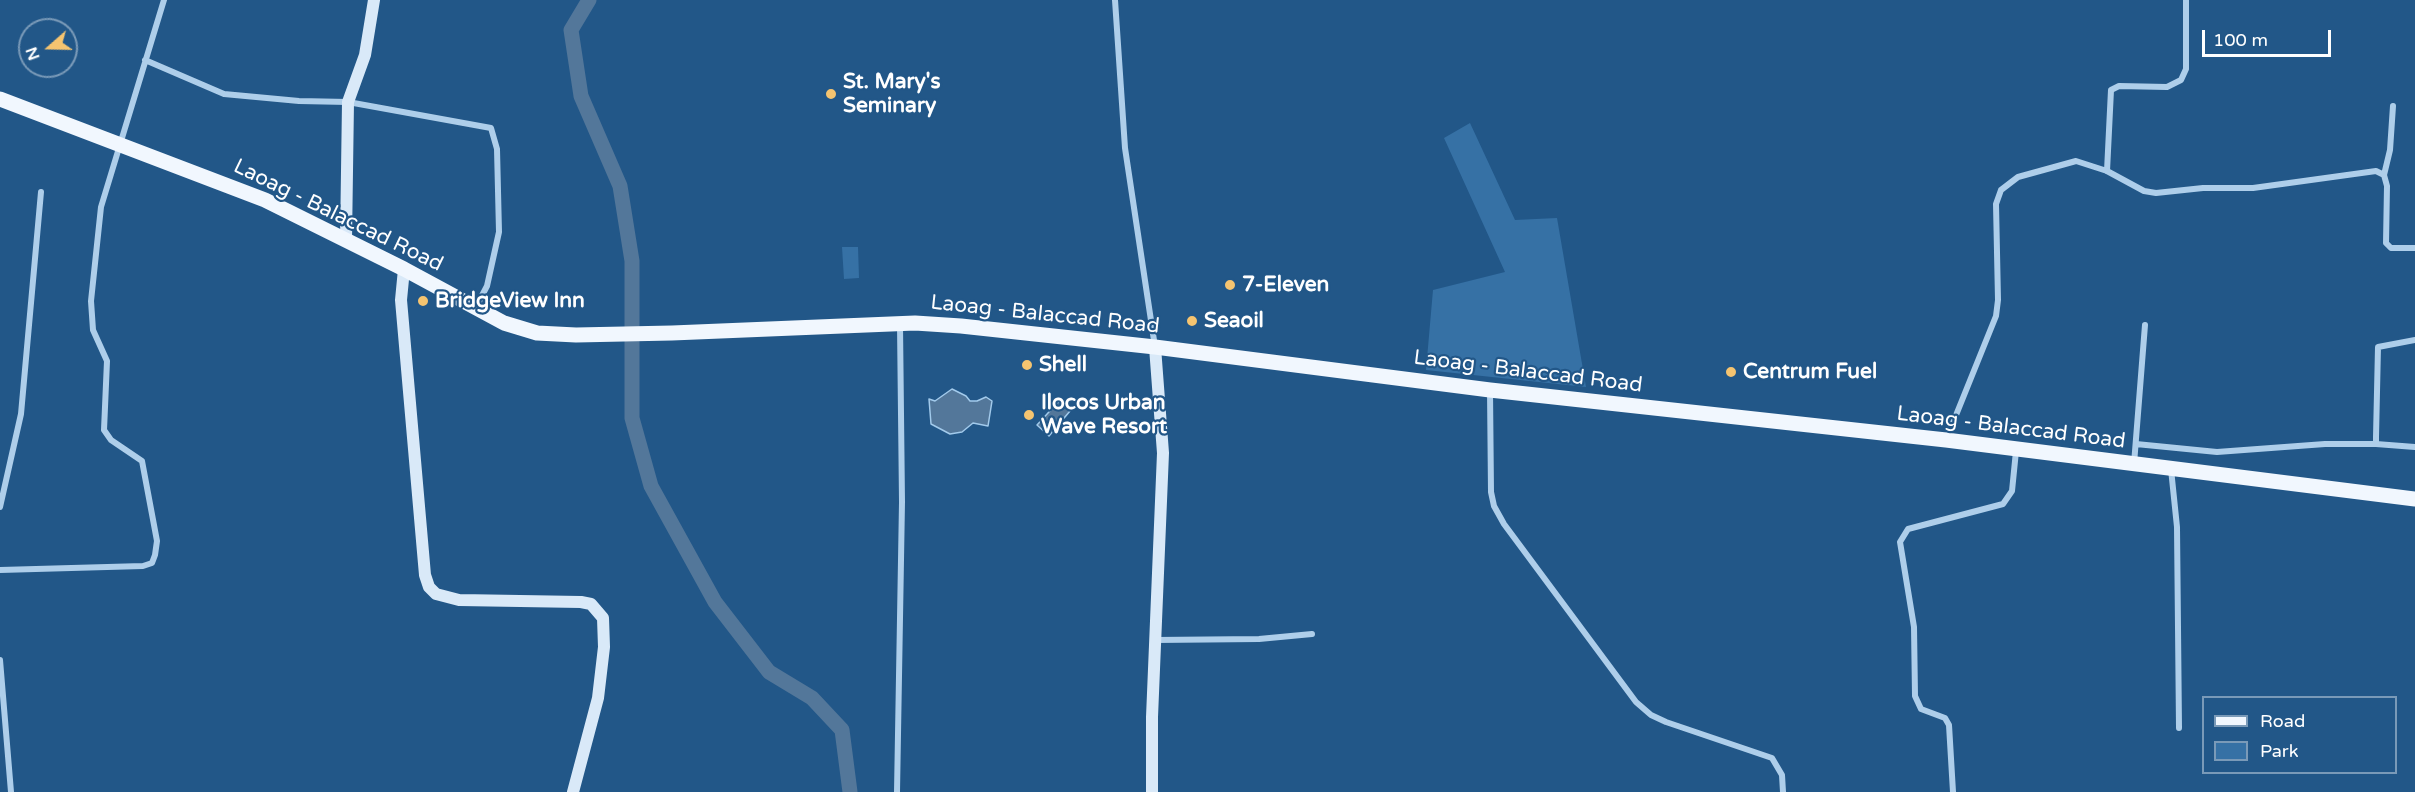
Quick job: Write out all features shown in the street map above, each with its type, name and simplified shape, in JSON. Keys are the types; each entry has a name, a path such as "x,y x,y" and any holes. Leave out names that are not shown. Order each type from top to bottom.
{"main road":[{"name":"Laoag - Balaccad Road","path":"0,99 248,193 522,329 576,335 900,324 961,326 1155,347 1490,390 1946,440 2016,451 2415,499"}],"street":[{"path":"0,570 143,566 152,562 155,555 157,541 142,461 111,440 104,430 107,361 95,337 91,316 92,279 99,218 164,0"},
{"path":"346,240 348,102 366,49 374,0"},
{"path":"1115,0 1125,148 1155,347 1162,453 1152,792"},
{"path":"2107,171 2111,90 2119,86 2167,87 2181,80 2186,69 2186,0"},
{"path":"145,60 224,94 298,101 348,102 425,117 478,124 494,132 497,149 499,232 487,286 475,307"},
{"path":"2393,106 2390,150 2384,175 2387,186 2386,243 2391,248 2415,248"},
{"path":"1946,440 1996,316 1998,300 1996,204 2001,190 2018,177 2076,161 2107,171 2128,184 2156,193 2202,188 2253,188 2370,170 2384,175"},
{"path":"0,507 21,414 41,192"},
{"path":"404,269 400,288 425,575 429,587 436,594 459,600 581,602 591,604 603,618 604,647 598,698 573,792"},
{"path":"897,792 902,502 900,324"},
{"path":"2134,465 2145,325"},
{"path":"2376,444 2378,347 2415,340"},
{"path":"1490,390 1491,492 1494,506 1504,524 1636,702 1666,722 1772,759 1782,776 1783,792"},
{"path":"2136,444 2235,452 2325,444 2415,447"},
{"path":"1953,792 1949,725 1945,718 1922,709 1915,696 1914,627 1900,542 1908,529 2003,504 2012,490 2016,451"},
{"path":"2171,469 2177,527 2179,728"},
{"path":"1155,640 1259,639 1312,634"},
{"path":"0,660 11,792"}],"green space":[{"path":"1470,123 1515,220 1557,218 1586,387 1426,370 1433,290 1505,272 1444,138"},
{"path":"842,247 858,247 859,278 844,279"}],"shaded area":[{"path":"952,389 966,396 970,401 986,397 992,401 988,426 973,423 962,432 950,434 931,424 929,399 935,401"},
{"path":"1059,401 1070,411 1049,436 1037,425"}],"waterway":[{"path":"589,0 571,30 581,96 620,186 632,261 632,418 651,486 715,602 769,672 812,698 842,730 850,792"}],"place":[{"name":"St. Mary's Seminary","path":"831,94"},
{"name":"7-Eleven","path":"1230,285"},
{"name":"BridgeView Inn","path":"423,301"},
{"name":"Seaoil","path":"1192,321"},
{"name":"Shell","path":"1027,365"},
{"name":"Centrum Fuel","path":"1731,372"},
{"name":"Ilocos Urban Wave Resort","path":"1029,415"}]}
